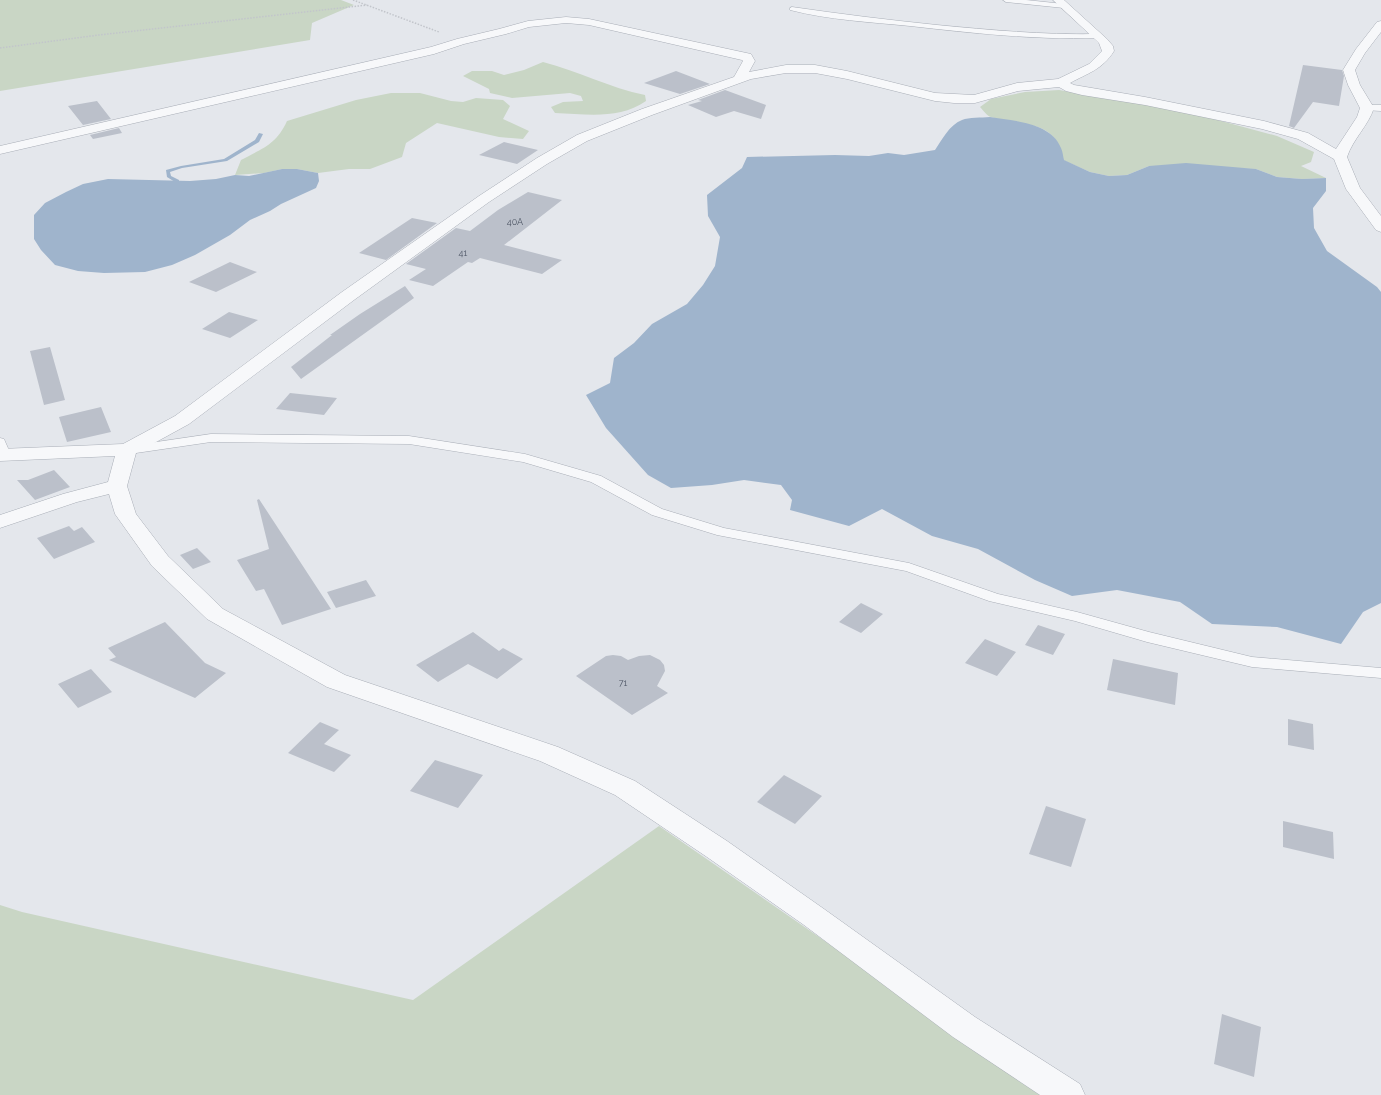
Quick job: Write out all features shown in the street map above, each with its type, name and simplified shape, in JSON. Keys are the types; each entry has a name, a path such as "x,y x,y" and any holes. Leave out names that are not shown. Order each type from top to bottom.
{"street":[{"path":"772,60 847,75 935,97 954,99 975,99 1018,87 1061,83 1070,77 1094,67 1104,59 1108,51 1107,46 1061,3"},
{"path":"0,150 434,50 460,41 502,32 528,24 566,20 589,22 630,30 682,44 753,58 749,61 738,80"},
{"path":"1340,157 1344,146 1364,117 1367,108 1364,99 1354,85 1349,70 1354,58 1367,45 1381,24"},
{"path":"2,450 127,450 182,420 348,296 484,199 542,161 582,138 647,112 748,76 786,69 815,69"},
{"path":"1061,83 1070,88 1082,91 1198,112 1303,136 1329,140 1351,136"},
{"path":"1303,136 1340,157 1353,189 1381,227"},
{"path":"127,450 117,486 126,514 160,561 215,614 336,681 549,754 624,788 717,848 964,1027 1068,1095"},
{"path":"0,522 70,498 117,486"}],"lane":[{"path":"1006,0 1061,3"},
{"path":"792,9 851,18 976,31 1053,37 1097,36"},
{"path":"1367,108 1381,108"},
{"path":"127,450 211,438 409,440 525,458 596,479 657,512 722,532 909,567 994,598 1077,617 1147,637 1252,662 1381,673"}],"path":[{"path":"353,0 410,20 460,41"},
{"path":"0,48 122,32 367,5"}],"green space":[{"path":"0,0 341,0 354,5 312,23 310,40 0,91"},
{"path":"543,62 619,88 645,95 646,101 636,107 614,113 590,115 555,113 551,107 563,102 583,101 581,96 570,93 512,98 490,93 489,89 463,76 472,71 492,71 504,75 524,70"},
{"path":"1059,90 1188,112 1277,136 1314,152 1311,162 1301,166 1326,178 1302,179 1277,177 1256,169 1149,166 1127,175 1109,176 1090,172 1063,160 1059,146 1053,137 1045,130 1036,126 991,117 980,107 991,99 1025,92"},
{"path":"391,93 420,93 451,101 463,102 476,98 503,100 510,106 503,119 529,131 523,139 499,137 437,123 406,143 402,157 370,169 349,169 318,173 297,169 282,169 264,173 235,175 241,160 262,149 273,141 283,129 287,121 356,100"},
{"path":"659,826 1047,1095 0,1095 0,905 22,912 413,1000"}],"water":[{"path":"990,117 1030,124 1040,128 1056,139 1062,150 1064,160 1090,172 1109,176 1127,175 1149,166 1186,163 1256,169 1277,177 1302,179 1326,178 1326,191 1313,208 1314,228 1327,251 1377,287 1381,292 1381,603 1363,612 1341,644 1277,627 1212,624 1180,602 1117,590 1072,596 1035,580 978,549 932,536 882,509 849,526 790,510 792,500 781,485 744,480 712,485 671,488 648,475 606,428 586,395 610,383 614,358 634,343 652,324 687,304 703,285 715,266 720,237 708,216 707,195 742,168 747,157 835,155 869,156 888,153 904,155 935,150 946,133 957,122 968,118"},
{"path":"282,169 297,169 318,173 319,181 316,188 250,220 230,235 195,255 172,265 145,272 104,273 78,271 55,265 41,250 34,239 34,215 45,203 83,184 108,179 190,181 216,179 235,175 249,176"}],"building":[{"path":"1303,65 1342,70 1344,76 1339,106 1313,102 1294,128 1289,126"},
{"path":"676,71 710,84 680,94 644,83"},
{"path":"725,90 766,105 761,119 734,111 716,117 688,105 702,101 698,100"},
{"path":"97,101 111,119 83,125 68,106"},
{"path":"119,128 122,133 93,139 90,135"},
{"path":"504,142 538,150 517,164 479,155"},
{"path":"528,192 562,200 504,245 562,260 542,274 480,258 472,263 468,262 433,286 409,280 426,269 406,264 456,228 470,231 498,210"},
{"path":"412,218 437,223 386,260 359,253"},
{"path":"230,262 257,272 216,292 189,282"},
{"path":"405,286 414,298 301,379 291,367 332,335 330,335"},
{"path":"229,312 258,320 230,338 202,329"},
{"path":"50,347 65,400 44,405 30,351"},
{"path":"290,393 337,398 324,415 276,409"},
{"path":"101,407 111,432 67,442 59,417"},
{"path":"54,470 70,487 35,500 17,480 28,480"},
{"path":"259,499 331,609 282,625 264,589 256,591 237,560 269,549 257,500"},
{"path":"69,526 74,531 82,527 95,542 54,559 37,538"},
{"path":"197,548 211,562 193,569 180,555"},
{"path":"366,580 376,596 336,608 327,592"},
{"path":"861,603 883,614 861,633 839,622"},
{"path":"165,622 205,663 226,673 195,698 109,660 116,657 108,648"},
{"path":"1038,625 1065,634 1053,655 1025,645"},
{"path":"473,632 499,651 503,648 523,659 497,679 468,664 438,682 416,665"},
{"path":"985,639 1016,652 997,676 965,663"},
{"path":"650,655 660,660 664,665 665,671 657,686 668,693 632,715 576,676 606,656 621,656 628,660 639,656"},
{"path":"1113,659 1178,673 1175,705 1107,690"},
{"path":"91,669 112,692 78,708 58,684"},
{"path":"1288,719 1313,724 1314,750 1288,745"},
{"path":"320,722 339,730 324,744 351,755 334,772 288,753"},
{"path":"435,760 483,775 458,808 410,791"},
{"path":"784,775 822,796 795,824 757,802"},
{"path":"1046,806 1086,819 1071,867 1029,854"},
{"path":"1283,821 1333,832 1334,859 1283,847"},
{"path":"1222,1014 1261,1027 1254,1077 1214,1064"}],"waterway":[{"path":"177,181 169,177 168,171 181,167 225,160 257,141 261,134"}]}
